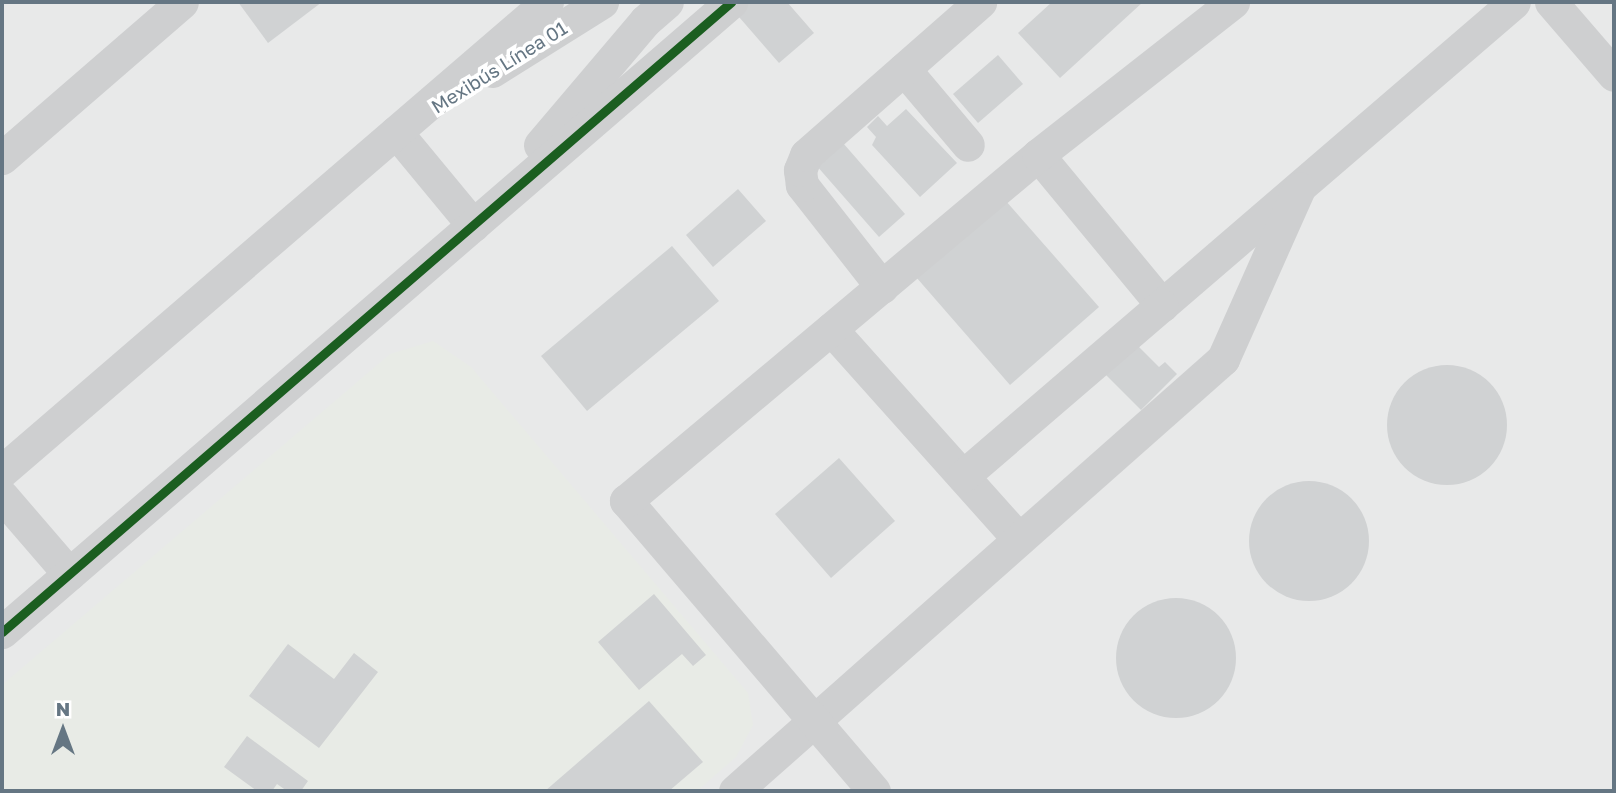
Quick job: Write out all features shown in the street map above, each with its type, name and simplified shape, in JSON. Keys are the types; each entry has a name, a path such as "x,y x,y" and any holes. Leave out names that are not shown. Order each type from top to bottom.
{"street":[{"path":"2,158 182,2"},
{"path":"2,471 547,2"},
{"path":"473,225 625,44 667,2"},
{"path":"2,632 731,2"},
{"path":"882,287 802,185 800,170 806,155 980,2"},
{"path":"874,791 626,501 1038,155 1233,2"},
{"path":"963,476 1514,2"},
{"path":"1551,2 1614,75"},
{"path":"595,3 649,73"},
{"name":"Mexibús Línea 01","path":"396,132 595,3"},
{"path":"904,69 968,145"},
{"path":"396,132 473,225"},
{"path":"1038,155 1162,305"},
{"path":"735,791 1223,359 1238,335 1299,188"},
{"path":"831,329 1019,539"},
{"path":"2,496 69,574"}],"shaded area":[{"path":"2,2 1614,2 1614,791 2,791"},
{"path":"433,341 471,367 748,693 753,725 736,757 697,791 2,791 2,685 390,354"}],"building":[{"path":"238,2 322,2 268,43"},
{"path":"726,2 787,2 814,33 779,63"},
{"path":"1052,2 1143,2 1060,78 1018,33"},
{"path":"998,55 1023,84 978,123 953,94"},
{"path":"906,109 957,163 920,197 872,145 876,137 867,127 878,116 887,126"},
{"path":"843,143 905,214 879,237 816,165"},
{"path":"738,189 766,221 713,267 686,235"},
{"path":"1005,200 1099,307 1010,385 916,277"},
{"path":"672,246 719,301 587,411 541,356"},
{"path":"1133,341 1159,367 1165,362 1177,374 1141,410 1102,371"},
{"path":"1447,365 1470,369 1489,383 1503,402 1507,425 1503,448 1489,467 1470,481 1447,485 1424,481 1405,467 1391,448 1387,425 1391,402 1405,383 1424,369"},
{"path":"839,458 895,521 831,578 775,514"},
{"path":"1309,481 1332,485 1351,499 1365,518 1369,541 1365,564 1351,583 1332,597 1309,601 1286,597 1267,583 1253,564 1249,541 1253,518 1267,499 1286,485"},
{"path":"654,594 706,655 693,666 682,654 639,690 598,642"},
{"path":"1176,598 1199,603 1218,616 1231,635 1236,658 1231,681 1218,700 1199,713 1176,718 1153,713 1134,700 1121,681 1116,658 1121,635 1134,616 1153,603"},
{"path":"288,644 334,679 354,653 378,672 319,748 249,696"},
{"path":"649,701 703,762 669,791 545,791"},
{"path":"247,736 308,781 301,791 287,791 277,784 272,791 257,791 224,767"}],"cycle path":[{"path":"2,632 731,2"}]}
